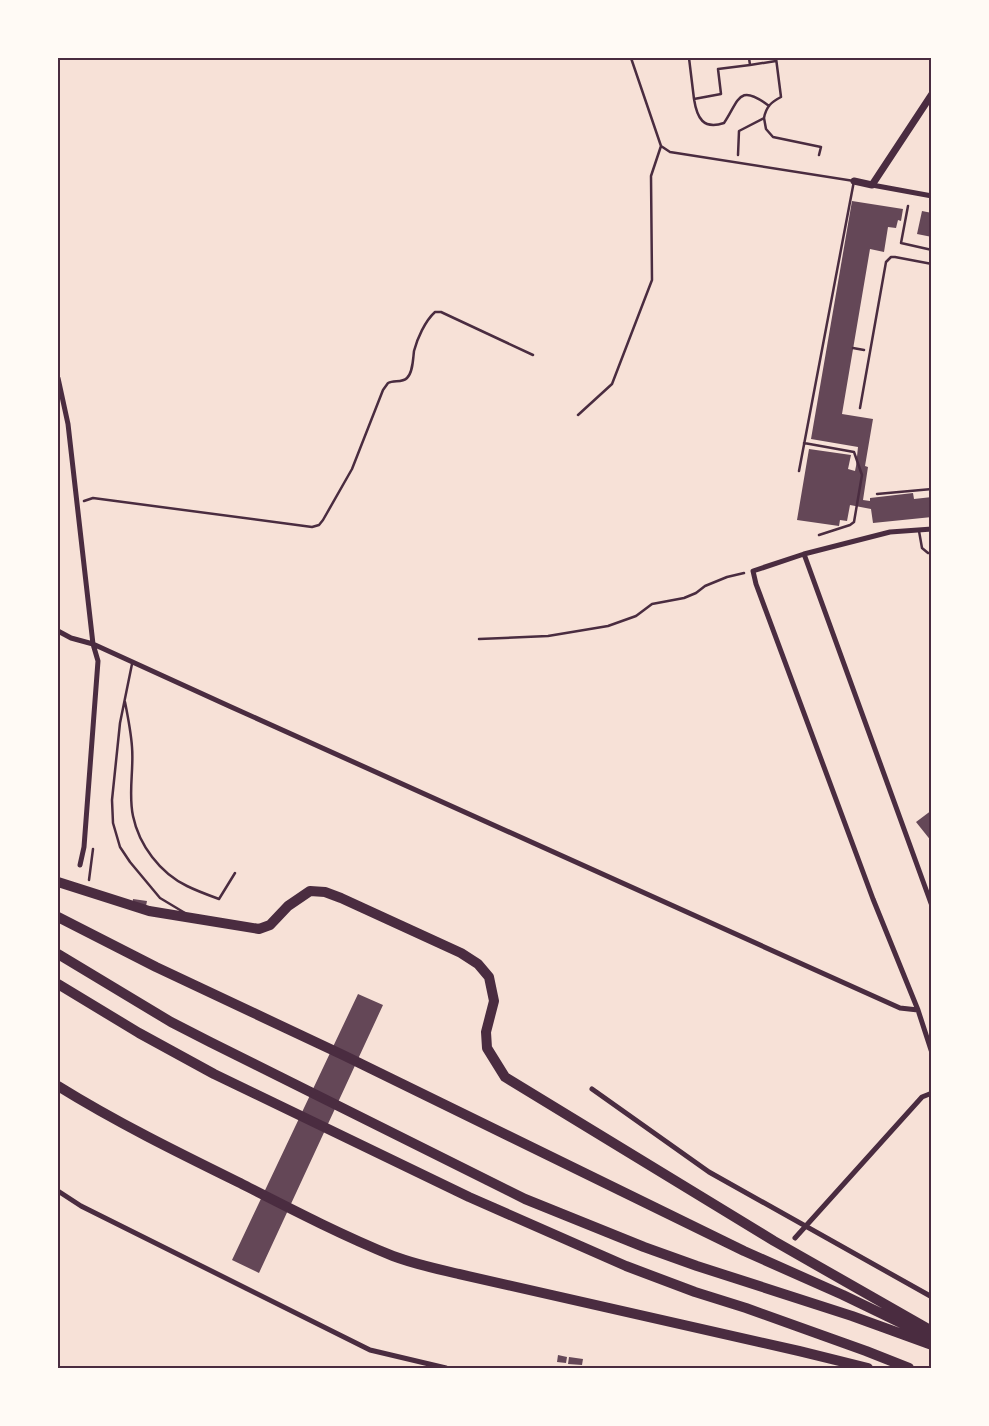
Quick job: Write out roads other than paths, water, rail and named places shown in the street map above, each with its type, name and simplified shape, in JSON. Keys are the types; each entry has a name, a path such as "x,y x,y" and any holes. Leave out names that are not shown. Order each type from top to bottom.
{"highway":[{"path":"58,882 149,911 258,929 270,925 288,906 310,891 324,892 461,953 478,964 490,977 494,1001 486,1032 487,1048 505,1077 774,1241 932,1331"},
{"path":"58,917 156,967 342,1055 735,1247 932,1338"},
{"path":"58,954 194,1034 525,1199 680,1260 747,1284 852,1316 932,1345"},
{"path":"58,984 139,1033 214,1074 469,1197 626,1266 909,1368"},
{"path":"58,1086 137,1131 274,1201 393,1256 443,1270 868,1368"}],"street":[{"path":"872,185 932,94"},
{"path":"854,181 932,196"},
{"path":"58,378 68,424 92,644 98,661 84,847 80,865"},
{"path":"932,529 890,532 804,554 753,571 756,584 873,899 918,1010 932,1053"},
{"path":"804,554 932,906"},
{"path":"58,631 71,638 92,644 133,662 900,1008 918,1010"},
{"path":"592,1088 709,1172 932,1297"},
{"path":"796,1238 922,1097 932,1093"},
{"path":"58,1191 81,1206 370,1350 446,1368"}],"lane":[{"path":"630,58 661,146 670,152 854,181 799,471"},
{"path":"578,415 612,384 652,280 651,176 661,146"},
{"path":"908,206 901,243 932,250"},
{"path":"860,408 886,262 895,257 932,264"},
{"path":"804,443 854,452 862,471 854,522 850,526 819,535"},
{"path":"877,494 932,489"},
{"path":"919,530 922,548 928,553 932,553"},
{"path":"133,662 120,723 112,800 113,823 120,847 160,898 194,918"},
{"path":"125,701 133,748 132,816 140,837 151,856 166,872 186,886 219,899 235,873"}]}
